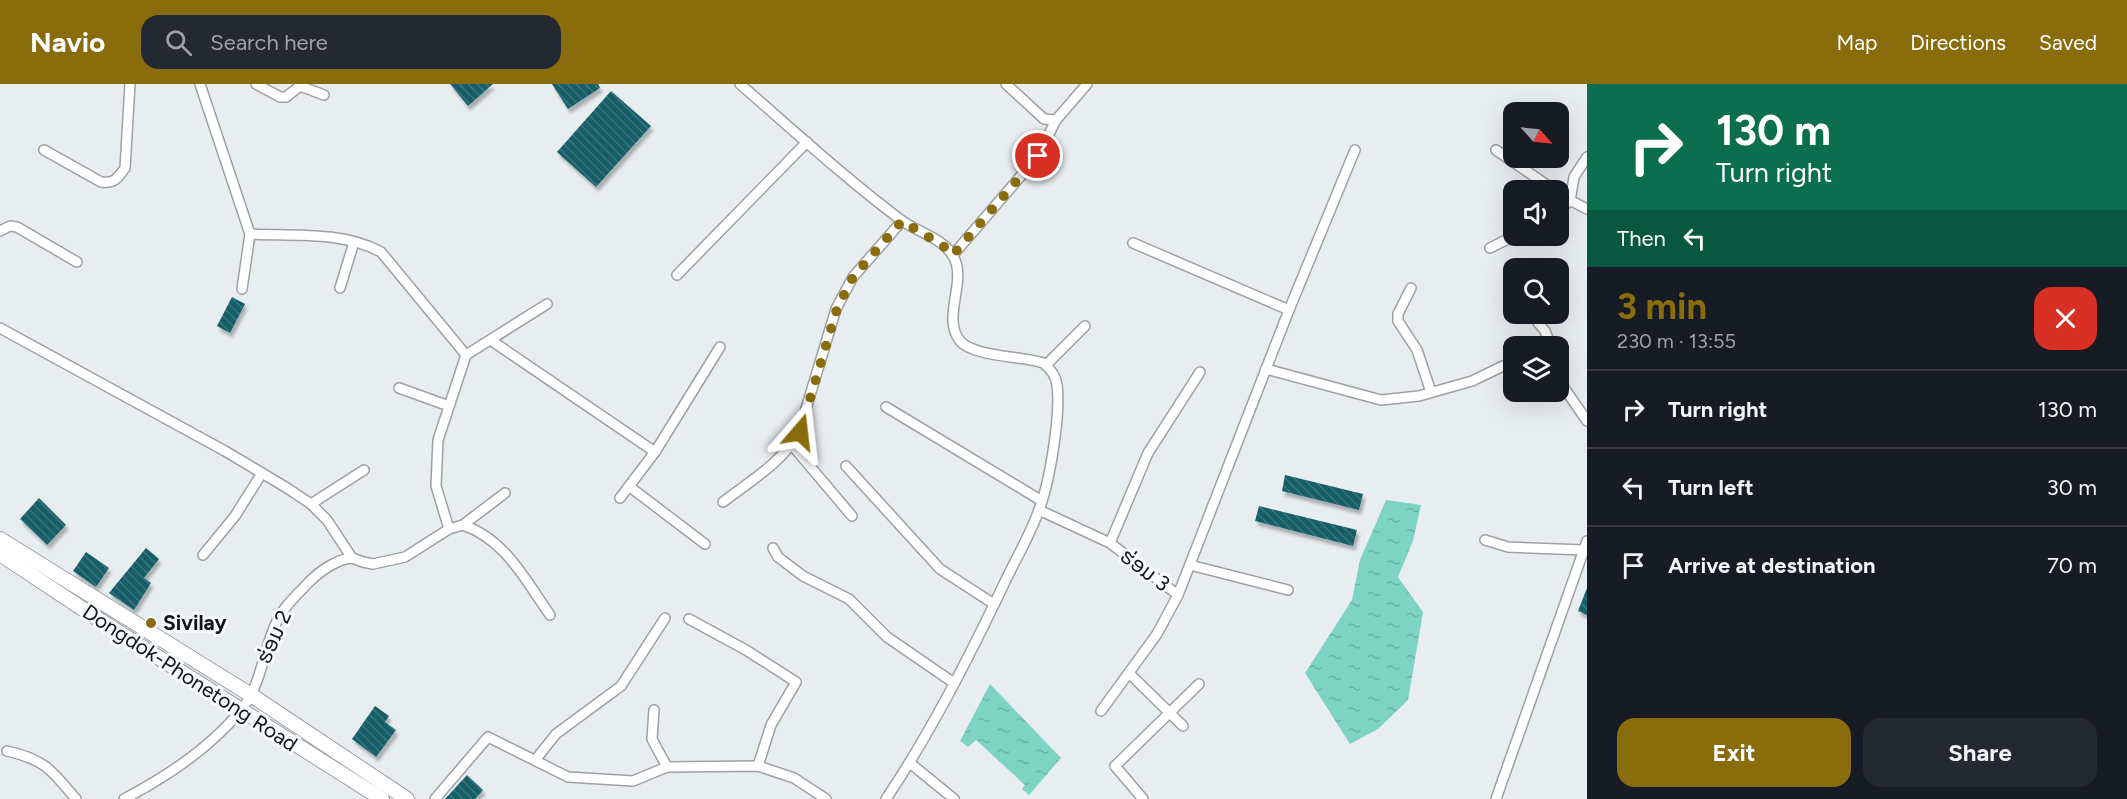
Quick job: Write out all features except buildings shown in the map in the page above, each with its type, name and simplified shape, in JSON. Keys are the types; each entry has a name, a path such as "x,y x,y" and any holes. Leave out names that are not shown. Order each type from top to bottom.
{"main road":[{"name":"Dongdok-Phonetong Road","path":"0,539 251,695 407,799"},
{"name":"Dongdok-Phonetong Road","path":"0,554 381,799"}],"street":[{"path":"44,150 101,182 108,183 117,179 125,168 130,84"},
{"path":"200,84 250,234 242,289"},
{"path":"256,84 280,97 286,97 300,86 324,96"},
{"path":"740,84 902,221 942,245 953,255 958,269 954,326 960,340 970,348 1035,360 1046,365 1057,384 1058,402 1041,506 954,683 910,763 886,799"},
{"path":"1005,84 1044,119 1056,120"},
{"path":"953,255 1038,156 1056,120 1087,84"},
{"path":"677,275 807,142"},
{"name":"ຮ່ອມ 3","path":"886,407 1041,506 1110,543 1178,595 1289,310 1355,150"},
{"path":"1496,150 1540,180"},
{"path":"1587,157 1574,177 1570,201 1587,208"},
{"path":"723,502 783,456 792,445 800,432 840,301 853,277 902,221"},
{"path":"0,231 10,226 17,227 77,262"},
{"path":"250,234 354,242 381,252 466,355"},
{"path":"340,288 354,242"},
{"path":"1490,248 1503,242"},
{"path":"1133,243 1289,310"},
{"path":"1411,288 1398,314 1398,321 1417,350 1431,392"},
{"path":"449,529 436,478 438,440 466,355 547,304"},
{"path":"1046,365 1085,326"},
{"path":"0,328 262,473 311,504 337,532 352,558 373,564 405,558 449,529 463,525 505,493"},
{"path":"492,340 655,452"},
{"path":"620,498 655,452 720,347"},
{"path":"1266,369 1381,400 1431,392 1472,381 1503,366"},
{"path":"1110,543 1148,453 1200,372"},
{"path":"399,388 449,406"},
{"path":"1569,396 1587,421"},
{"path":"792,445 852,516"},
{"path":"846,466 940,568 994,604"},
{"path":"311,504 364,470"},
{"path":"203,555 235,516 262,473"},
{"path":"630,487 705,544"},
{"path":"463,525 488,538 507,554 550,615"},
{"path":"1485,540 1508,547 1586,545 1496,799"},
{"path":"773,548 778,557 803,576 849,599 887,637 954,683"},
{"name":"ຮ່ອມ 2","path":"124,799 159,780 198,750 241,711 251,695 277,621 289,604 315,577 338,561 352,558"},
{"path":"1190,565 1288,590"},
{"path":"1101,711 1157,634 1178,595"},
{"path":"536,759 556,734 621,686 665,618"},
{"path":"689,620 747,650 796,682 771,725 758,766"},
{"path":"1130,674 1183,726"},
{"path":"1143,799 1115,766 1199,684"},
{"path":"654,710 652,739 667,767"},
{"path":"435,799 488,737 568,777 633,781 667,767 758,766 794,778 826,799"},
{"path":"7,751 34,758 53,772 76,799"},
{"path":"910,763 954,799"}],"water":[{"path":"1386,500 1421,505 1413,541 1398,577 1423,612 1408,700 1378,729 1350,744 1305,673 1352,600 1360,560"},
{"path":"990,684 1061,758 1029,795 1022,789 1025,785 976,740 968,747 960,741"}],"place":[{"name":"Sivilay","path":"151,623"}],"route":[{"path":"800,432 837,309 853,277 902,221 942,245 953,255 1038,156"}]}
